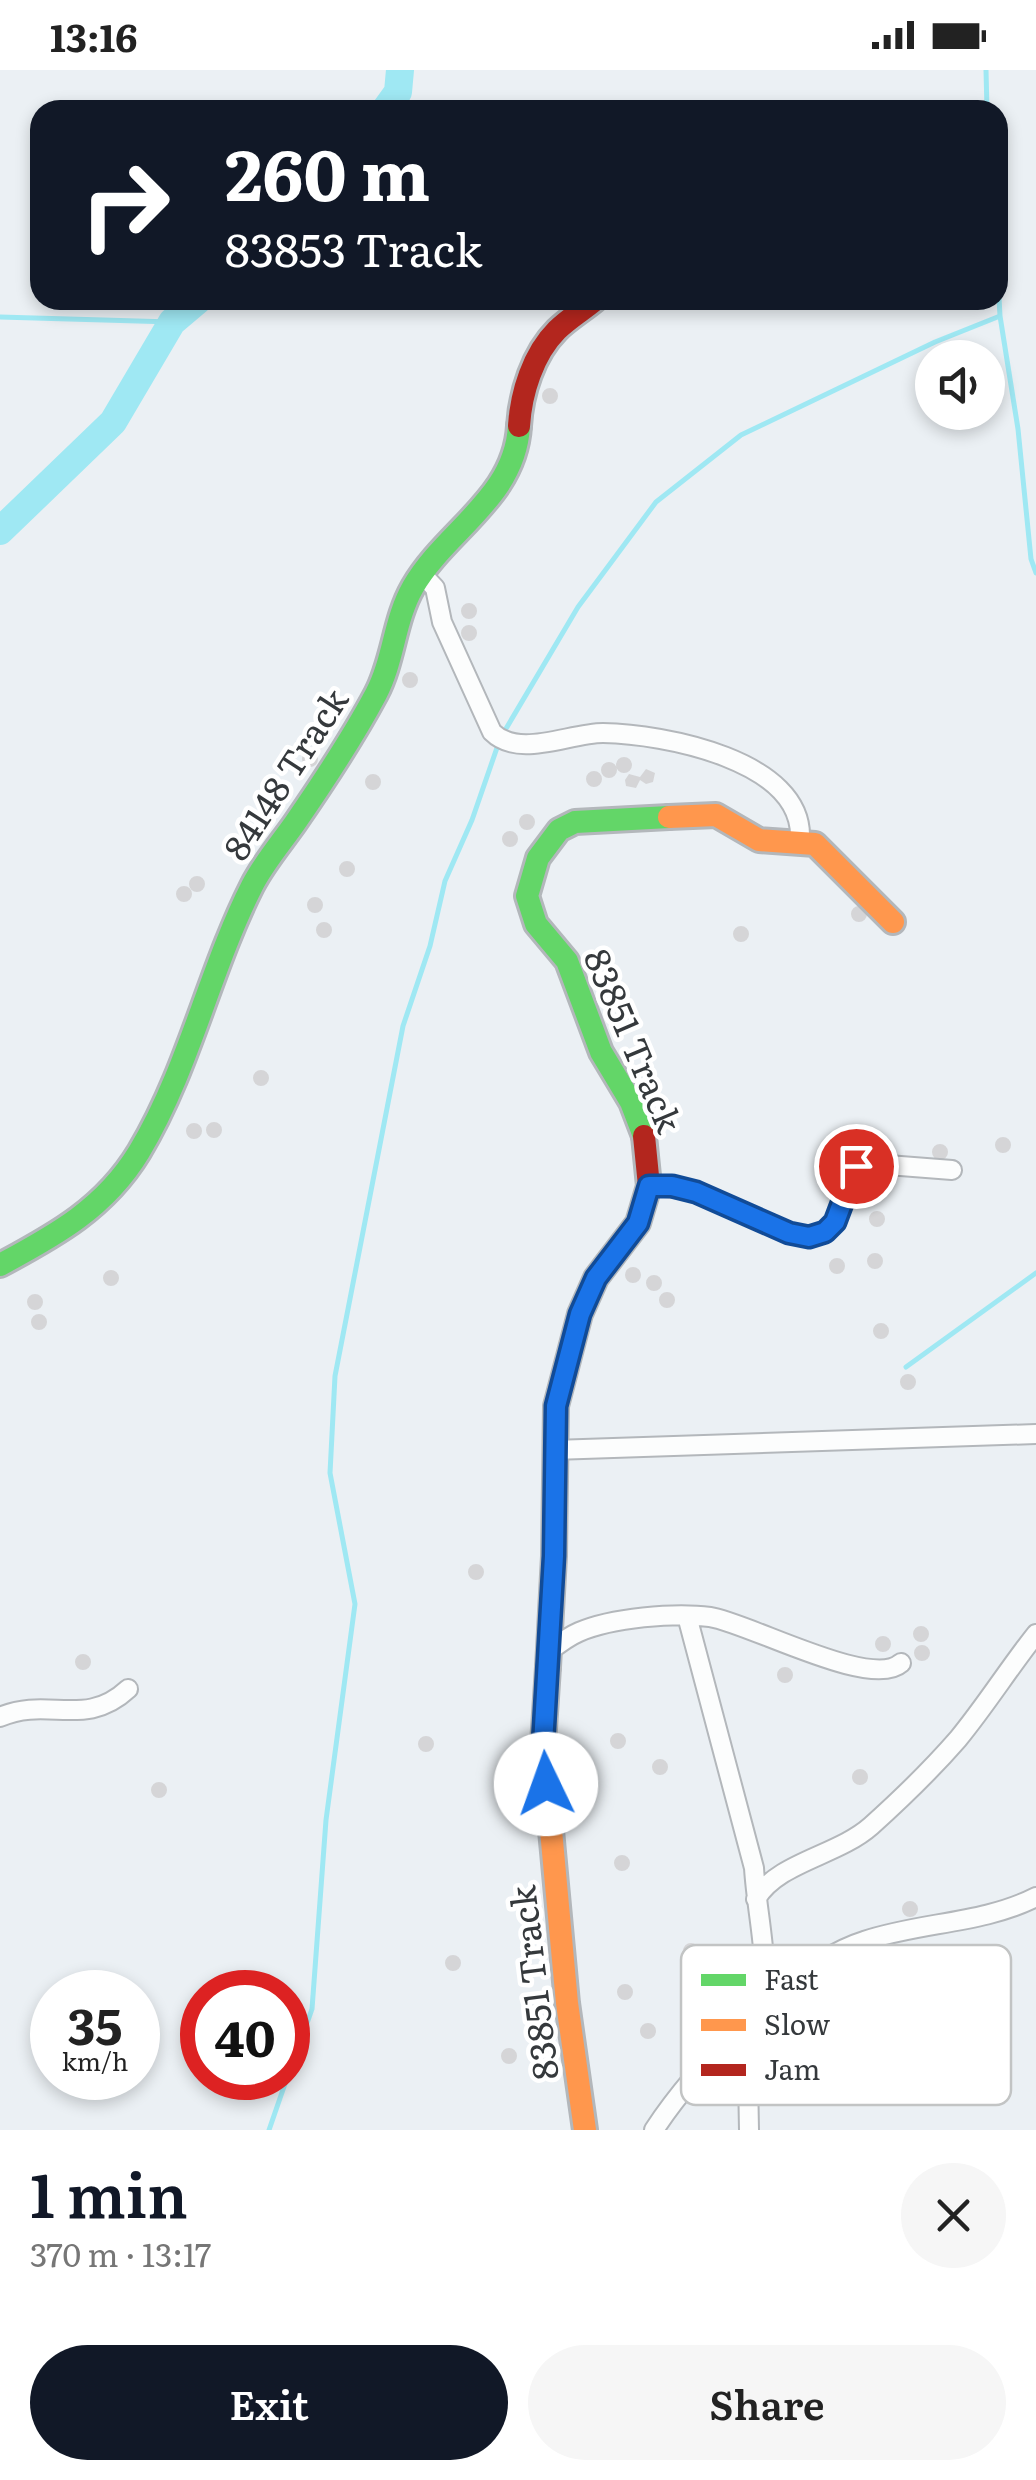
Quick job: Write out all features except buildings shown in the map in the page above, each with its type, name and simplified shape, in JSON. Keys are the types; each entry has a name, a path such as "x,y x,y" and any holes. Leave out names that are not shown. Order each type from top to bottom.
{"street":[{"name":"84148 Track","path":"0,1265 68,1228 106,1195 139,1152 172,1086 253,884 371,704 392,656 403,606 421,573 494,495 513,461 518,446 521,398 538,356 555,332 583,310"},
{"path":"421,573 435,588 452,647 492,732 500,739 516,744 605,733 686,746 733,760 773,782 789,798 801,825 800,839 822,848 893,922"},
{"name":"83851 Track","path":"586,2130 567,2003 543,1744 554,1556 553,1450 556,1406 580,1314 596,1278 638,1223 649,1186 644,1138 631,1102 600,1052 567,961 530,912 527,896 538,858 559,830 575,822 716,815 767,842 800,839"},
{"path":"649,1186 696,1192 789,1233 809,1237 825,1232 835,1222 852,1173 862,1163 952,1170"},
{"path":"553,1450 1036,1434"},
{"path":"547,1653 571,1636 596,1626 687,1616 721,1619 804,1651 865,1668 888,1671 901,1663"},
{"path":"687,1616 740,1806 754,1868 763,1945"},
{"path":"756,1898 778,1875 853,1841 893,1805 959,1737 1036,1634"},
{"path":"0,1717 39,1709 96,1710 128,1689"},
{"path":"855,1945 904,1930 994,1913 1036,1897"},
{"path":"654,2130 681,2095"},
{"path":"749,2105 749,2130"}],"waterway":[{"path":"392,100 398,92 400,70"},
{"path":"986,70 987,100"},
{"path":"0,531 113,422 172,322 186,310"},
{"path":"1000,310 1018,429 1031,559 1036,573"},
{"path":"504,732 578,607 656,502 741,435 935,342 1000,316"},
{"path":"0,317 172,322"},
{"path":"310,2015 326,1820 355,1604 330,1473 335,1376 403,1026 430,946 445,881 472,820 499,742"},
{"path":"906,1367 1036,1273"},
{"path":"269,2130 279,2100"}],"traffic: fast":[{"path":"0,1265 78,1218 111,1189 139,1152 172,1087 252,886 337,760 376,694 413,587 505,474 515,451 519,426"},
{"path":"644,1136 631,1102 601,1052 567,961 536,924 527,896 538,858 559,830 575,822 669,817"}],"traffic: slow":[{"path":"669,817 716,815 759,840 815,844 893,922"},
{"path":"548,1667 543,1744 567,2003 585,2130"}],"traffic: jam":[{"path":"519,426 522,400 541,350 561,326 582,310"},
{"path":"548,1667 556,1406 580,1314 596,1278 638,1223 649,1186 644,1136"}],"route":[{"path":"546,1784 543,1744 554,1556 556,1406 580,1314 596,1278 638,1223 649,1186 696,1192 789,1233 809,1237 825,1232 835,1222 856,1166"}]}
